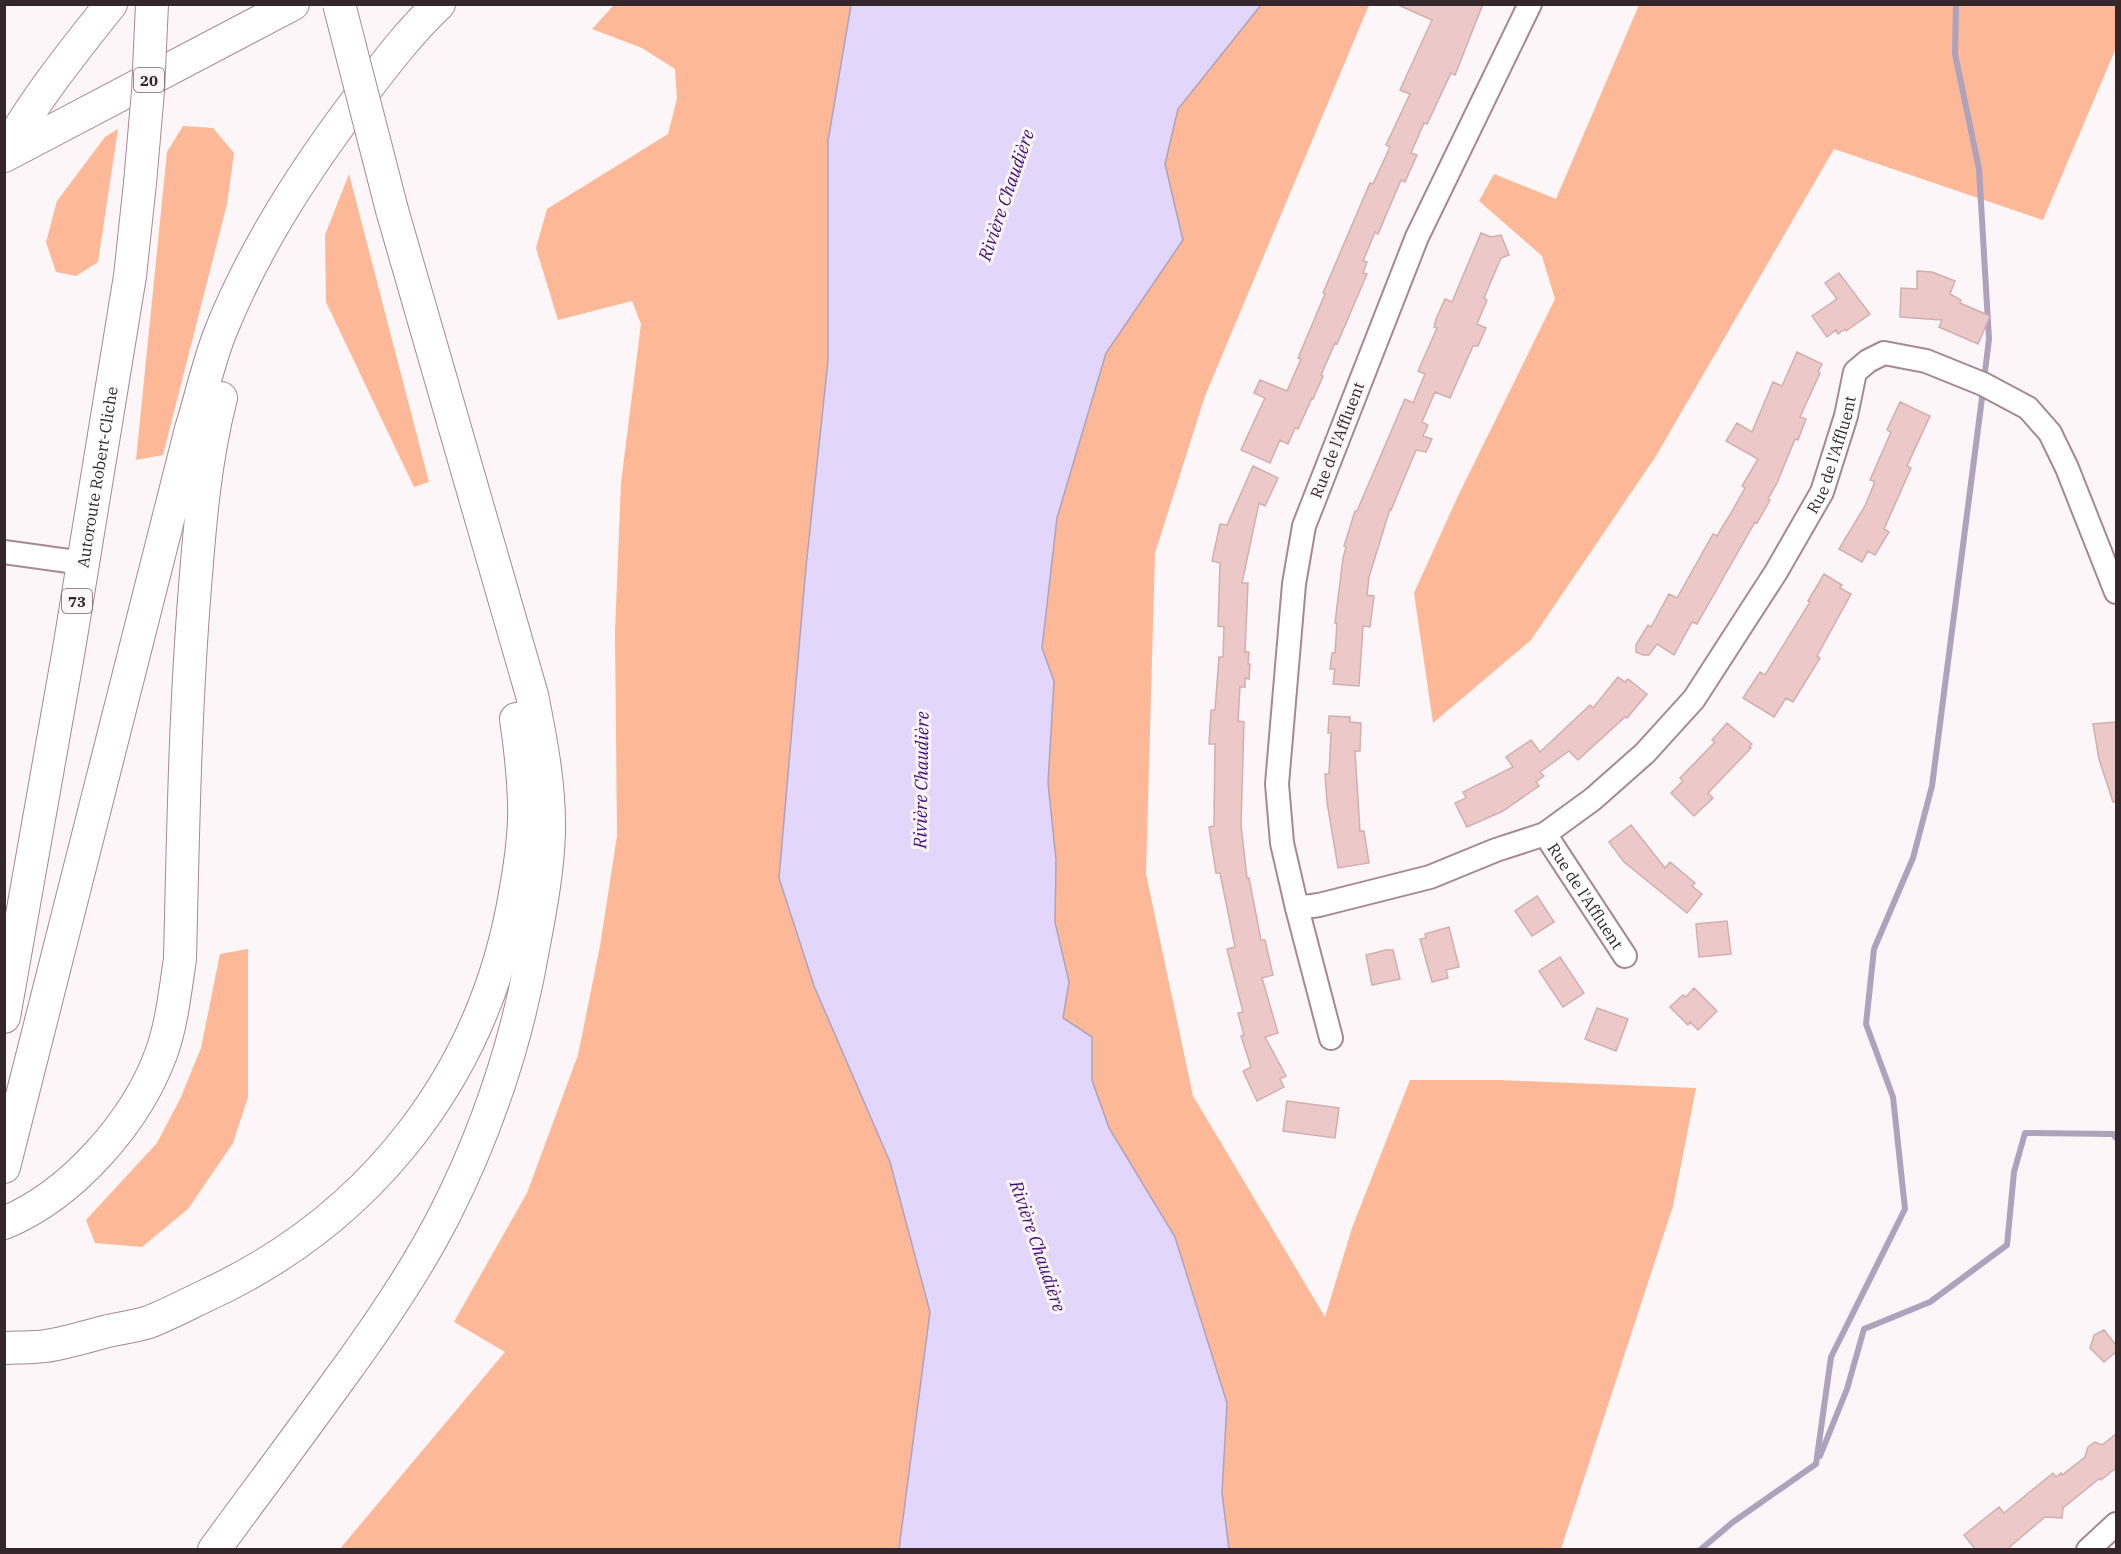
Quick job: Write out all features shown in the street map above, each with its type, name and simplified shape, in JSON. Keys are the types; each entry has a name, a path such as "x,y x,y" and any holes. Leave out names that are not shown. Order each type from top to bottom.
{"highway":[{"path":"4,155 14,136 64,64 111,4"},
{"name":"Autoroute Robert-Cliche","path":"4,1017 130,276 148,91 152,4"},
{"name":"20","path":"4,155 293,4"},
{"path":"214,1550 377,1327 444,1215 471,1159 512,1043 528,985 546,874 549,831 548,796 532,695 413,286 339,4"},
{"path":"4,1167 191,429 220,335 253,260 334,131 388,60 440,4"},
{"path":"4,1222 50,1197 88,1165 116,1132 143,1093 161,1054 173,1009 180,959 191,646 203,488 212,434 232,355 258,278 295,190"},
{"path":"4,1348 46,1346 148,1322 241,1279 313,1233 362,1190 406,1142 437,1099 466,1049 492,984 510,923 520,865 524,803 521,759 515,710 413,286"}],"street":[{"name":"Rue de l'Affluent","path":"1332,1038 1282,843 1277,784 1294,584 1304,526 1417,237 1530,4"},
{"name":"Rue de l'Affluent","path":"1297,908 1318,905 1430,877 1496,849 1545,834 1593,799 1645,753 1694,699 1776,572 1822,492 1846,416 1855,372 1868,361 1884,353 1926,362 1983,384 2028,408 2050,433 2067,468 2116,592"},
{"path":"4,552 83,562"},
{"name":"Rue de l'Affluent","path":"1545,834 1626,956"},
{"path":"2088,1550 2116,1524"}],"shaded area":[{"path":"614,5 851,5 828,141 828,361 806,567 779,878 814,986 890,1162 930,1312 899,1549 339,1550 505,1352 454,1322 527,1193 578,1055 600,946 617,836 615,632 621,483 641,324 632,301 558,320 536,248 547,209 668,134 677,99 675,69 642,48 592,29"},
{"path":"1261,5 1369,5 1205,396 1155,553 1146,874 1193,1096 1325,1317 1352,1228 1410,1080 1498,1080 1696,1088 1673,1206 1561,1549 1229,1549 1222,1493 1227,1403 1175,1237 1109,1129 1092,1080 1092,1037 1063,1018 1069,982 1055,922 1056,860 1048,783 1054,681 1042,648 1057,518 1106,353 1183,240 1165,164 1178,109"},
{"path":"1639,5 2116,5 2116,48 2043,220 1834,149 1656,456 1531,640 1433,723 1414,593 1458,496 1555,299 1542,256 1479,201 1494,174 1556,199"},
{"path":"183,126 213,128 234,153 227,204 163,455 136,460 167,152"},
{"path":"118,129 98,262 76,276 56,272 46,242 57,201 105,137"},
{"path":"349,174 429,482 414,487 326,302 325,235"},
{"path":"248,949 248,1097 233,1143 188,1209 142,1247 95,1243 86,1220 157,1143 181,1097 201,1048 220,954"}],"water":[{"name":"Rivière Chaudière","path":"851,5 1261,5 1178,109 1165,164 1183,240 1106,353 1057,518 1042,648 1054,681 1048,783 1056,860 1055,922 1069,982 1063,1018 1092,1037 1092,1080 1109,1128 1175,1237 1227,1403 1222,1493 1229,1549 899,1549 930,1312 890,1162 814,986 779,878 806,567 828,361 828,141"}],"building":[{"path":"1396,4 1483,4 1455,75 1451,73 1427,124 1424,123 1411,153 1417,155 1405,182 1401,180 1378,234 1375,232 1363,261 1367,262 1363,273 1367,274 1321,375 1323,376 1313,399 1288,444 1280,440 1270,463 1241,450 1265,398 1254,393 1260,380 1287,391 1325,294 1323,293 1370,183 1373,184 1390,147 1386,145 1410,94 1400,90 1432,20"},
{"path":"1481,233 1491,237 1501,235 1509,255 1501,258 1484,298 1487,300 1477,324 1486,328 1478,346 1473,346 1450,398 1435,392 1422,422 1428,425 1423,436 1432,439 1426,452 1416,450 1390,509 1369,577 1367,595 1374,596 1370,627 1363,626 1359,686 1333,684 1335,669 1330,669 1332,653 1335,653 1337,623 1335,623 1346,547 1344,546 1355,511 1357,511 1405,399 1413,403 1425,374 1418,371 1437,328 1434,327 1436,319 1445,299 1452,302"},
{"path":"1917,271 1932,272 1955,281 1950,294 1961,300 1960,303 1990,316 1978,344 1939,327 1942,320 1900,317 1901,288 1917,289"},
{"path":"1839,273 1870,314 1846,331 1845,329 1838,334 1836,330 1827,337 1812,316 1837,299 1825,283"},
{"path":"1797,352 1822,364 1800,417 1806,419 1798,440 1795,439 1768,499 1770,500 1697,624 1692,622 1674,655 1657,644 1649,655 1636,652 1636,645 1648,625 1651,627 1669,594 1677,598 1713,534 1717,536 1745,488 1742,486 1758,459 1726,441 1737,423 1752,432 1773,382 1782,386"},
{"path":"1900,402 1930,416 1907,466 1911,468 1884,529 1889,532 1875,555 1868,551 1862,562 1839,549 1865,506 1874,484 1874,481 1870,480 1891,432 1887,430"},
{"path":"1253,466 1278,478 1265,506 1259,503 1242,583 1248,583 1245,652 1249,652 1248,664 1250,664 1249,679 1245,678 1245,687 1240,687 1238,721 1244,722 1241,825 1247,878 1249,878 1261,940 1265,940 1273,975 1262,978 1278,1033 1265,1037 1286,1076 1280,1079 1284,1087 1257,1101 1243,1071 1251,1067 1241,1036 1244,1035 1238,1013 1243,1012 1227,949 1235,947 1220,873 1216,873 1209,827 1214,826 1215,744 1209,744 1211,710 1215,710 1219,657 1223,657 1224,627 1218,626 1220,563 1212,561 1220,524 1227,525"},
{"path":"1824,574 1842,585 1840,588 1851,594 1817,656 1820,658 1793,702 1786,698 1774,717 1743,698 1760,672 1765,675 1810,602 1808,601"},
{"path":"1618,677 1625,682 1628,679 1647,694 1627,718 1625,717 1578,760 1569,751 1540,772 1544,776 1536,782 1539,786 1503,811 1467,827 1455,803 1466,798 1463,792 1513,767 1506,757 1531,740 1540,752 1590,705 1593,708"},
{"path":"1329,716 1350,717 1350,722 1361,723 1360,751 1355,751 1360,831 1364,831 1369,863 1338,868 1327,802 1325,774 1329,774 1331,733 1328,733"},
{"path":"2116,722 2116,802 2113,802 2099,759 2093,724"},
{"path":"1727,723 1752,744 1749,747 1751,748 1708,793 1713,798 1694,816 1671,793 1683,781 1680,778 1715,742 1712,740"},
{"path":"1631,825 1665,868 1670,862 1695,883 1692,886 1702,894 1687,913 1624,862 1609,842"},
{"path":"1537,896 1554,922 1532,936 1515,911"},
{"path":"1727,921 1731,954 1699,957 1696,924"},
{"path":"1449,927 1459,967 1446,970 1448,978 1432,982 1420,939 1426,938 1425,934"},
{"path":"1393,950 1400,979 1372,985 1366,955"},
{"path":"1560,957 1584,993 1563,1007 1539,971"},
{"path":"1694,988 1717,1011 1698,1030 1690,1022 1688,1025 1670,1007 1683,995 1686,997"},
{"path":"1597,1008 1628,1019 1616,1051 1585,1039"},
{"path":"1287,1101 1339,1108 1335,1138 1283,1131"},
{"path":"2104,1330 2116,1345 2116,1352 2104,1362 2090,1348 2094,1335"},
{"path":"2116,1434 2116,1468 2063,1508 2062,1518 2045,1517 2006,1550 1976,1550 1964,1535 1999,1507 2004,1513 2053,1473 2056,1477 2061,1473 2062,1475 2085,1457 2088,1447 2095,1442 2102,1445"}],"waterway":[{"path":"1956,4 1955,54 1979,169 1989,339 1984,380"},
{"path":"1700,1550 1733,1522 1816,1464 1831,1357 1905,1209 1893,1097 1866,1024 1874,949 1913,858 1932,786 1983,390"},
{"path":"1820,1456 1847,1389 1864,1329 1930,1302 2007,1245 2014,1172 2025,1133 2113,1134 2116,1138"}]}
